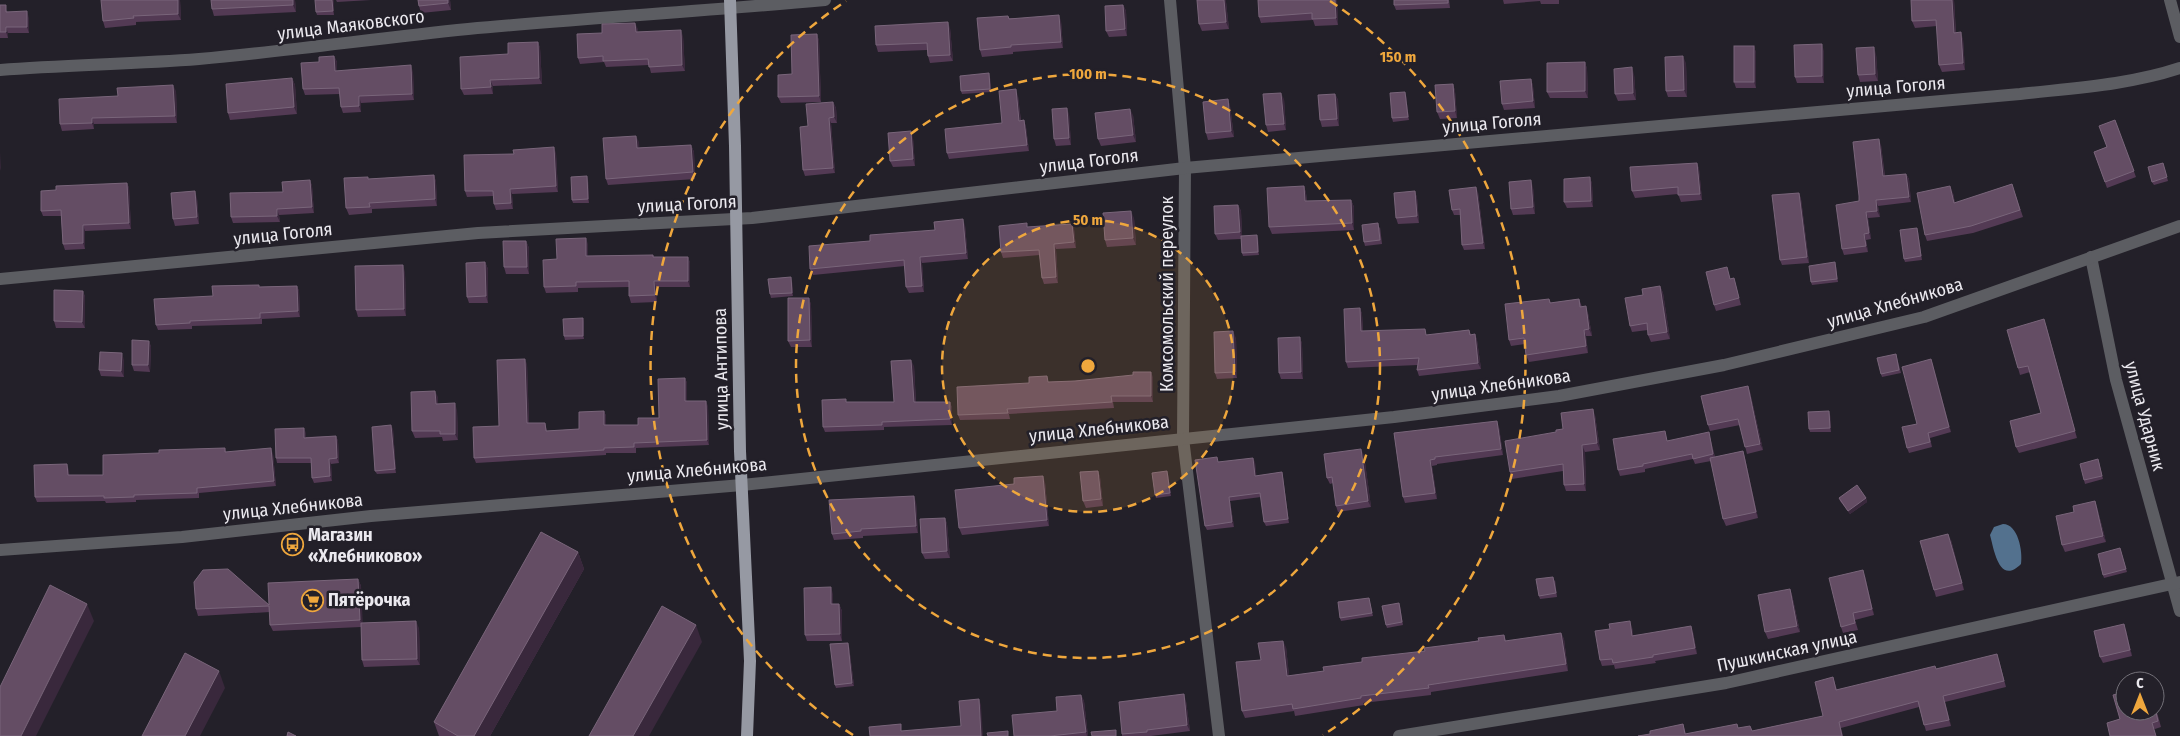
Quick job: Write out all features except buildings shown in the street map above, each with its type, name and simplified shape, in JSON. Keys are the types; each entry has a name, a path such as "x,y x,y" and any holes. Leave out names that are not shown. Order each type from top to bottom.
{"main road":[{"name":"улица Антипова","path":"730,4 742,485 750,661 747,736"}],"street":[{"name":"улица Маяковского","path":"0,70 197,59 307,49 465,30 672,12 730,4 825,0"},
{"name":"Комсомольский переулок","path":"1170,0 1185,168 1183,438 1219,736"},
{"path":"2170,0 2180,37"},
{"name":"улица Гоголя","path":"0,279 478,233 736,219 1185,168 2020,94 2109,84 2180,68"},
{"name":"улица Хлебникова","path":"0,550 182,537 372,516 742,485 1394,417 1559,396 1724,365 1924,317 2180,226"},
{"name":"улица Ударник","path":"2091,257 2116,380 2176,583 2180,610"},
{"name":"Пушкинская улица","path":"1399,736 1726,683 2176,583"}],"water":[{"path":"2003,524 2008,525 2016,533 2020,546 2021,564 2014,570 2007,571 1999,563 1990,535 1994,527"}],"place":[{"name":"Магазин «Хлебниково»","path":"292,545"},
{"name":"Пятёрочка","path":"312,600"}]}
